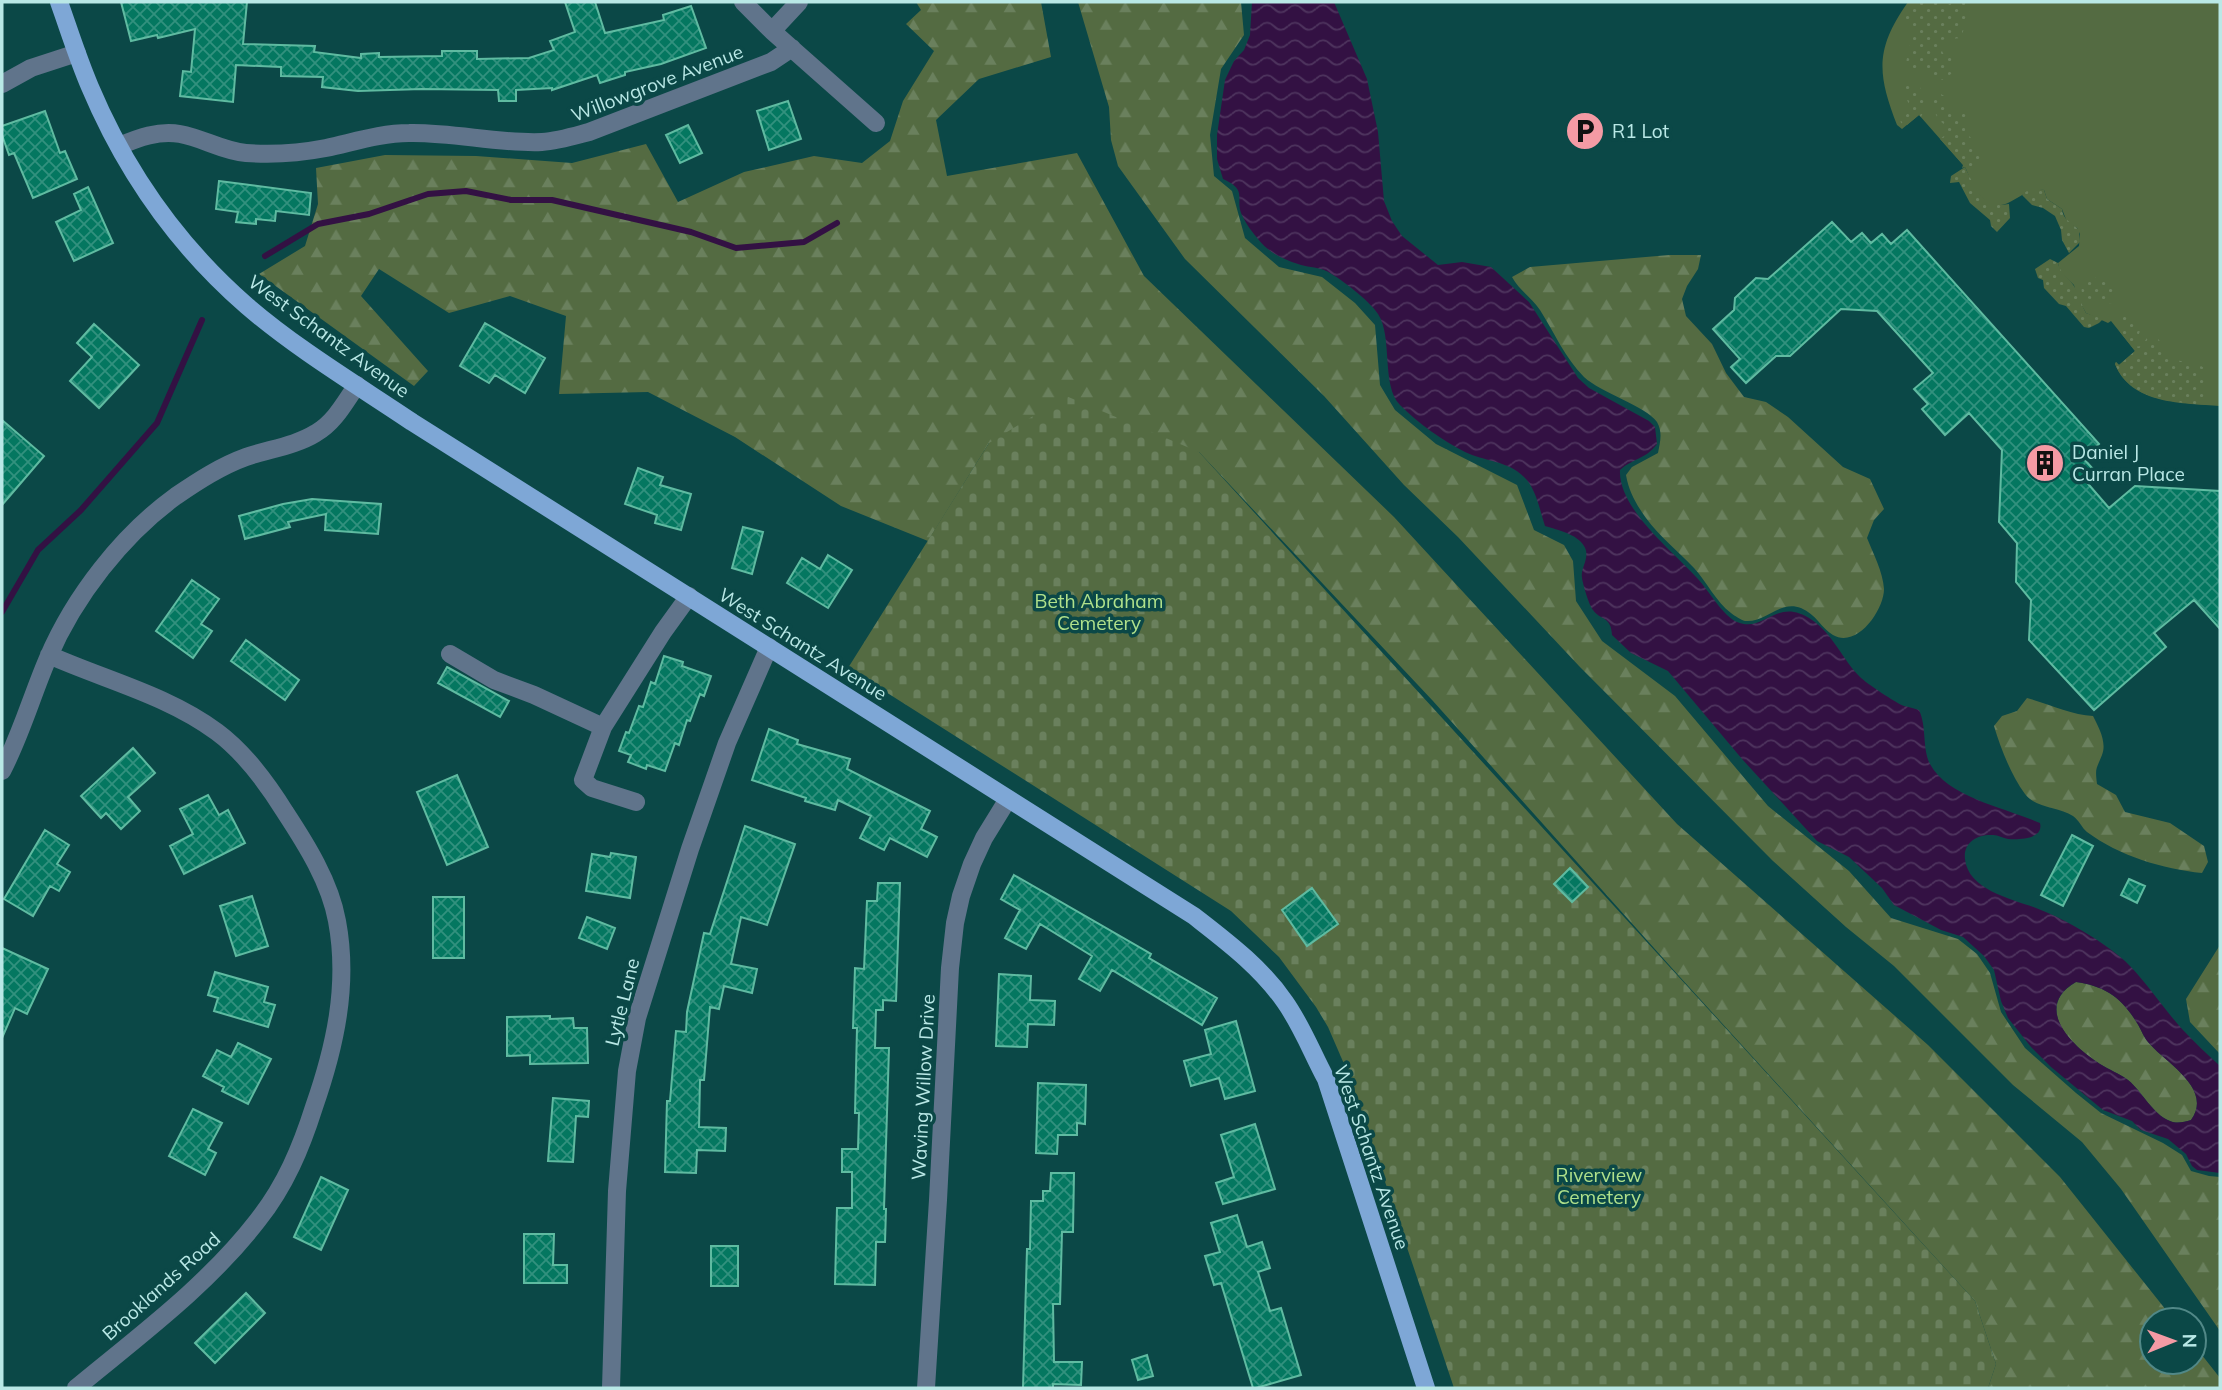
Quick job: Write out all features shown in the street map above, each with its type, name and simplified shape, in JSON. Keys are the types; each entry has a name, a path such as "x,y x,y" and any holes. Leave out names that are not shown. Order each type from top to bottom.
{"main road":[{"name":"West Schantz Avenue","path":"59,2 90,88 140,183 178,235 248,307 358,385 1194,916 1234,947 1266,979 1284,1000 1307,1037 1326,1079 1426,1388"}],"street":[{"path":"743,2 876,123"},
{"path":"772,31 799,2"},
{"name":"Willowgrove Avenue","path":"119,146 140,137 164,133 181,134 221,149 245,153 288,153 323,149 384,135 409,133 542,142 601,128 771,62 792,48"},
{"path":"2,84 31,68 77,53"},
{"path":"2,771 14,748 49,655 73,608 134,533 174,498 212,473 244,458 300,441 316,433 334,419 358,385"},
{"path":"636,802 592,788 583,780 603,727 689,596"},
{"name":"Lytle Lane","path":"611,1388 617,1191 627,1071 637,1018 719,766 749,688 769,647"},
{"path":"450,654 494,680 603,727"},
{"name":"Brooklands Road","path":"49,655 189,713 219,733 247,760 298,832 323,880 337,919 342,959 341,994 335,1035 324,1078 300,1152 278,1192 260,1219 225,1261 76,1388"},
{"name":"Waving Willow Drive","path":"926,1388 950,968 955,923 972,864 1008,799"}],"green space":[{"path":"916,2 1041,2 1051,57 979,79 936,120 947,176 1077,153 1144,276 1394,517 1677,824 1928,1045 2060,1177 2163,1306 2138,1306 2138,1376 2208,1376 2208,1363 2220,1378 2220,1388 1988,1388 1996,1364 1975,1301 1433,701 1199,452 989,443 928,541 841,506 735,437 648,392 559,394 566,316 510,296 449,313 379,269 361,296 428,371 414,386 259,274 305,246 318,204 316,168 385,155 476,156 572,163 646,144 678,202 744,172 814,156 862,163 890,141 903,101 934,51 906,24 921,10"},
{"path":"1078,2 1241,2 1244,35 1221,69 1210,135 1214,176 1232,191 1245,238 1279,267 1322,277 1355,303 1375,325 1380,385 1395,410 1436,444 1517,485 1534,530 1564,545 1573,561 1576,601 1602,641 1675,696 1768,806 1849,871 1891,918 1958,939 1977,954 1990,973 2001,1012 2025,1048 2076,1093 2101,1113 2182,1155 2191,1171 2220,1177 2220,1331 2208,1314 2208,1306 2203,1306 2121,1189 2082,1142 2013,1085 1894,966 1773,861 1579,666 1458,537 1404,485 1324,396 1185,259 1118,166 1111,140 1109,107"},
{"path":"1908,2 2220,2 2220,406 2175,402 2146,395 2123,377 2115,364 2116,362 2119,365 2135,351 2111,321 2108,323 2086,313 2074,285 2060,272 2058,263 2079,246 2080,234 2077,228 2067,222 2062,209 2047,199 2044,190 2026,193 2002,205 1993,205 1984,200 1974,188 1965,167 1962,168 1963,165 1919,115 1902,129 1897,125 1886,90 1883,62 1890,34"},
{"path":"1911,2 1940,2 1946,6 1953,2 1965,2 1971,16 1964,20 1961,38 1940,40 1939,45 1944,55 1951,56 1954,72 1942,80 1937,79 1930,70 1911,69 1906,63 1912,31 1904,25 1902,19"},
{"path":"1906,83 1919,84 1926,106 1921,117 1919,115 1907,125 1901,123 1900,119 1907,114 1910,107 1903,90"},
{"path":"1939,93 1946,97 1948,106 1953,111 1963,110 1968,116 1965,132 1982,153 1980,164 1971,168 1965,167 1940,139 1947,127 1938,119 1929,100 1931,96"},
{"path":"1965,167 1985,200 1999,205 2009,204 2010,218 1997,232 1991,226 1990,220 1970,203 1959,182 1950,183 1951,176"},
{"path":"2032,187 2044,190 2047,199 2062,209 2066,219 2079,230 2080,242 2069,253 2055,216 2032,205 2022,195"},
{"path":"1669,255 1701,255 1698,269 1682,299 1686,316 1712,344 1726,373 1744,397 1766,402 1788,417 1843,467 1870,479 1884,509 1874,520 1867,538 1880,569 1883,598 1868,625 1851,637 1833,635 1801,608 1786,607 1760,619 1745,621 1721,603 1694,568 1651,525 1629,487 1626,475 1632,467 1658,453 1660,434 1657,422 1643,410 1601,389 1577,370 1540,310 1512,277 1530,267"},
{"path":"2050,259 2058,263 2074,286 2086,313 2103,319 2099,323 2089,328 2084,327 2066,306 2059,304 2044,288 2043,280 2038,278 2035,269"},
{"path":"2089,277 2098,278 2111,287 2116,295 2112,303 2102,304 2082,295 2081,283"},
{"path":"2123,313 2136,318 2136,326 2140,331 2134,347 2142,346 2148,336 2157,338 2169,359 2198,364 2204,368 2204,394 2207,405 2154,397 2131,386 2115,364 2116,362 2119,365 2135,351 2120,332 2123,329"},
{"path":"1066,396 1199,452 1975,1301 1996,1364 1988,1388 1454,1388 1351,1080 1328,1027 1279,957 1231,911 848,668 989,443"},
{"path":"2027,698 2093,716 2104,745 2096,769 2097,784 2116,795 2125,812 2170,823 2204,846 2208,862 2202,873 2157,865 2127,854 2087,832 2073,816 2029,799 2011,770 1994,726 2002,716 2017,711"},
{"path":"2220,945 2220,1054 2190,1022 2186,999"},
{"path":"2076,982 2104,990 2119,1000 2148,1042 2184,1076 2196,1097 2196,1108 2191,1120 2175,1122 2164,1118 2128,1080 2089,1056 2068,1037 2057,1015 2057,1003 2063,992"}],"water":[{"path":"1252,2 1334,2 1367,79 1378,132 1384,201 1392,221 1402,236 1438,265 1462,262 1491,267 1529,302 1578,378 1589,388 1649,421 1655,427 1657,444 1648,453 1620,470 1628,500 1649,529 1698,579 1716,603 1737,622 1755,623 1789,611 1800,613 1812,620 1826,632 1863,680 1900,704 1919,710 1928,758 1939,776 1979,801 2040,823 2038,832 2030,837 2008,839 1987,835 1973,840 1965,853 1968,870 1982,886 2060,919 2118,955 2138,974 2182,1029 2220,1066 2220,1173 2197,1170 2186,1154 2168,1139 2141,1130 2132,1121 2103,1110 2051,1067 2008,1018 1994,970 1984,956 1963,937 1941,930 1894,905 1882,888 1849,857 1817,841 1742,759 1668,671 1631,653 1612,635 1610,625 1593,610 1586,595 1582,574 1586,554 1584,546 1572,535 1545,526 1535,493 1524,477 1511,468 1457,448 1423,425 1400,405 1391,386 1382,323 1368,302 1330,273 1281,257 1266,248 1258,239 1240,211 1239,192 1223,179 1217,159 1217,135 1225,80 1250,35","holes":["2076,982 2104,990 2119,1000 2148,1042 2184,1076 2196,1097 2196,1108 2191,1120 2175,1122 2164,1118 2128,1080 2089,1056 2068,1037 2057,1014 2057,1003 2063,992"]}],"building":[{"path":"121,2 247,2 243,44 315,46 314,52 361,58 361,54 379,53 379,57 442,56 442,51 477,51 477,59 529,58 554,50 550,41 575,32 565,2 595,2 605,33 664,20 663,15 691,6 706,48 661,64 625,72 625,75 600,83 597,75 552,90 516,90 516,101 499,101 498,90 358,91 322,87 323,77 281,76 281,67 236,65 233,102 180,96 183,71 191,72 195,29 131,41"},
{"path":"788,101 801,139 769,150 757,111"},
{"path":"45,111 60,153 65,151 77,179 33,198 14,153 9,155 2,135 2,126"},
{"path":"688,125 702,153 680,163 666,135"},
{"path":"219,181 311,193 309,215 276,211 275,221 256,219 256,224 236,222 238,212 216,209"},
{"path":"88,187 113,243 74,261 56,222 81,210 74,194"},
{"name":"Daniel J Curran Place","path":"1832,222 1851,242 1862,233 1871,243 1882,234 1891,244 1907,230 2099,444 2083,458 2093,469 2083,478 2109,508 2135,486 2220,491 2220,629 2194,600 2154,633 2166,647 2094,710 2029,640 2031,600 2016,582 2017,543 1999,522 2002,450 1969,413 1945,435 1922,409 1928,404 1914,389 1933,373 1877,311 1841,309 1790,356 1776,356 1746,383 1731,367 1740,359 1713,329 1734,310 1735,298 1756,278 1768,279"},
{"path":"485,323 545,358 525,393 495,375 489,383 460,366"},
{"path":"94,324 139,365 99,408 70,381 92,357 77,343"},
{"path":"2,420 44,456 2,505"},
{"path":"638,468 663,477 660,485 691,494 681,530 655,523 657,515 625,504"},
{"path":"312,499 381,504 378,534 325,530 326,514 288,522 290,527 245,539 239,516"},
{"path":"743,527 763,532 752,574 732,568"},
{"path":"828,555 852,570 828,608 787,583 802,558 820,569"},
{"path":"192,580 219,599 201,624 212,631 193,658 156,631"},
{"path":"246,640 299,680 285,700 231,661"},
{"path":"664,656 683,662 682,666 711,676 704,696 700,694 690,721 687,720 679,745 675,743 665,771 647,765 646,769 628,762 631,755 619,751 639,706 643,707 651,682 655,684"},
{"path":"447,667 509,701 500,717 438,683"},
{"path":"769,729 798,740 797,744 850,759 847,769 930,811 921,829 937,837 927,857 890,838 884,850 860,838 871,816 838,800 835,810 752,780"},
{"path":"133,748 155,773 128,797 140,811 121,829 106,813 101,818 81,796"},
{"path":"457,775 488,847 447,865 417,792"},
{"path":"208,795 219,815 228,810 245,843 184,874 170,846 193,834 180,809"},
{"path":"745,826 795,844 767,925 741,917 731,964 757,969 752,993 724,986 719,1009 710,1007 704,1080 700,1080 699,1127 726,1128 725,1151 697,1150 696,1173 665,1172 667,1101 670,1101 676,1031 686,1032 687,1012 704,933 710,934"},
{"path":"45,830 69,845 57,864 70,872 59,891 50,886 33,916 4,899"},
{"path":"2072,835 2093,846 2063,906 2041,895"},
{"path":"611,853 636,857 630,898 586,891 592,854 610,857"},
{"path":"1570,868 1588,887 1572,902 1554,884"},
{"path":"1014,875 1151,954 1149,958 1217,998 1202,1025 1112,970 1100,991 1079,979 1092,956 1040,924 1026,949 1005,938 1020,910 1001,899"},
{"path":"2129,879 2145,886 2137,903 2121,895"},
{"path":"878,883 900,883 896,1001 883,1000 883,1010 876,1010 875,1048 889,1048 885,1242 876,1242 875,1285 835,1284 837,1208 852,1208 852,1172 842,1172 842,1149 858,1149 859,1113 855,1113 857,1028 853,1028 855,968 864,969 867,901 877,901"},
{"path":"1312,888 1338,924 1307,946 1282,910"},
{"path":"252,896 268,946 236,956 220,906"},
{"path":"433,897 464,897 464,958 433,958"},
{"path":"587,917 615,928 607,949 579,938"},
{"path":"2,948 48,969 27,1014 15,1008 2,1038"},
{"path":"215,972 268,987 264,1002 275,1005 268,1027 214,1011 218,998 208,995"},
{"path":"999,974 1031,976 1030,1000 1055,1001 1054,1025 1028,1024 1027,1047 996,1046"},
{"path":"550,1016 550,1019 573,1018 574,1028 587,1028 588,1063 530,1064 530,1055 507,1056 507,1017"},
{"path":"1236,1021 1255,1091 1225,1099 1219,1078 1191,1086 1184,1061 1211,1054 1205,1030"},
{"path":"238,1043 271,1059 248,1104 222,1091 224,1087 203,1076 217,1050 231,1057"},
{"path":"1038,1083 1086,1085 1085,1124 1077,1123 1077,1135 1058,1135 1057,1154 1036,1153"},
{"path":"553,1098 589,1101 588,1117 576,1116 573,1162 548,1161"},
{"path":"193,1109 222,1123 208,1149 216,1153 205,1175 169,1156"},
{"path":"1255,1124 1275,1189 1223,1204 1216,1183 1234,1177 1221,1135"},
{"path":"1051,1173 1074,1173 1073,1232 1062,1232 1060,1304 1053,1304 1054,1362 1082,1362 1081,1385 1053,1384 1053,1388 1023,1388 1031,1201 1043,1201 1043,1191 1050,1191"},
{"path":"321,1177 348,1190 321,1250 294,1237"},
{"path":"1237,1215 1247,1247 1262,1242 1270,1268 1258,1272 1270,1311 1281,1308 1301,1375 1256,1388 1253,1388 1221,1283 1214,1285 1205,1256 1220,1252 1211,1223"},
{"path":"524,1234 554,1234 553,1265 567,1265 567,1283 524,1283"},
{"path":"711,1246 738,1246 738,1286 711,1286"},
{"path":"246,1293 265,1313 215,1363 195,1343"},
{"path":"1147,1355 1153,1376 1138,1380 1132,1360"}],"waterway":[{"path":"265,256 318,224 369,214 428,194 466,191 511,200 552,200 691,232 736,248 804,242 837,223"},
{"path":"2,612 38,550 81,510 157,423 202,320"}],"place":[{"name":"R1 Lot","path":"1585,131"},
{"name":"Daniel J Curran Place","path":"2045,463"}],"park label":[{"name":"Beth Abraham Cemetery","path":"1099,612"},
{"name":"Riverview Cemetery","path":"1599,1186"}]}
